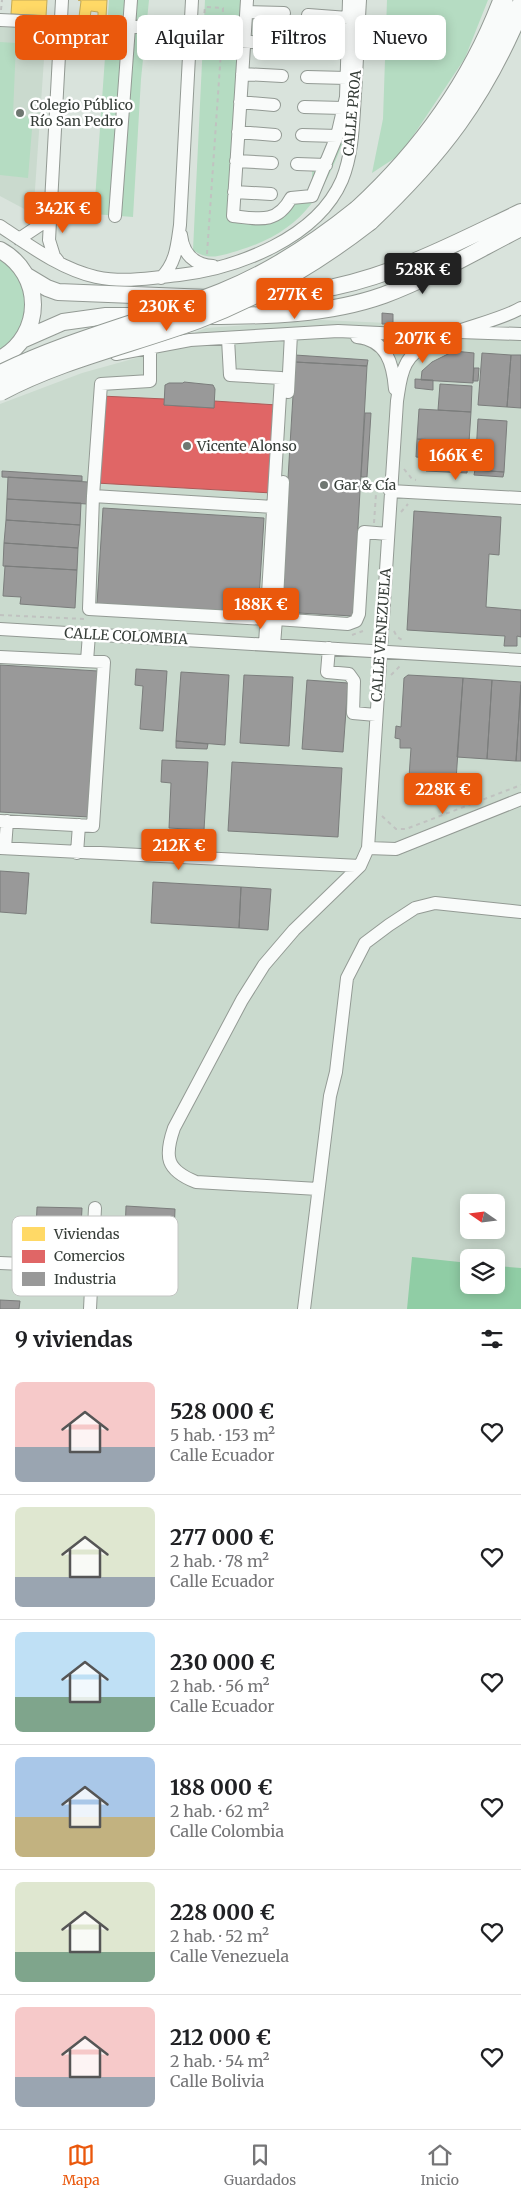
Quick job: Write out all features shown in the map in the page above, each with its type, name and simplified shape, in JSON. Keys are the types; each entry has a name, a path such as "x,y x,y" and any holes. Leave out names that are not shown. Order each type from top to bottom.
{"highway":[{"path":"363,216 443,114 482,48 503,0"},
{"path":"2,384 79,342 176,310 246,282 291,258 334,230 363,216 431,159 464,115 492,70 521,6"}],"main road":[{"path":"27,276 47,288 71,293 156,294 212,298 317,290 373,277 410,263 521,212"},
{"path":"22,340 63,322 90,317 267,315 308,312 349,305 402,288 521,228"},
{"path":"0,359 15,349 22,340 29,329 34,309 32,289 27,276 20,265 2,250"}],"street":[{"path":"61,15 62,0"},
{"path":"116,216 131,0"},
{"path":"192,0 193,15"},
{"path":"284,13 247,6 233,216 264,220 284,211 291,198 312,196 337,136 343,108 347,78 349,0"},
{"name":"CALLE PROA","path":"0,226 64,266 98,278 142,280 184,275 270,249 298,232 316,218 341,182 348,164 353,133 360,0"},
{"path":"0,20 15,20"},
{"path":"129,26 137,27"},
{"path":"244,42 348,47"},
{"path":"58,60 48,240 54,256 64,266"},
{"path":"161,278 171,268 175,258 180,225 193,60"},
{"path":"242,74 282,76"},
{"path":"307,77 347,78"},
{"path":"240,102 274,105"},
{"path":"304,107 343,108"},
{"path":"238,132 275,135"},
{"path":"302,135 337,136"},
{"path":"236,161 272,164"},
{"path":"297,164 326,165"},
{"path":"234,192 271,194"},
{"path":"20,239 40,225 50,207"},
{"path":"180,225 182,246 188,256 198,263 213,266"},
{"path":"175,258 184,275"},
{"path":"396,401 404,370 412,355 419,348 456,332 501,318 521,308"},
{"path":"2,384 137,350 190,340 228,339 338,330 400,334 431,331 521,334"},
{"path":"294,334 364,338 378,344 388,355 393,366 396,401"},
{"path":"271,619 294,334"},
{"path":"228,339 230,375 281,378 273,507 270,645"},
{"path":"150,347 150,381 101,384 93,496 89,609 348,624 356,621 360,614 364,532 388,534"},
{"name":"CALLE VENEZUELA","path":"360,866 368,848 396,401"},
{"path":"390,491 521,498"},
{"path":"93,496 273,507"},
{"name":"CALLE COLOMBIA","path":"0,629 521,660"},
{"path":"87,661 89,634"},
{"path":"329,648 327,672 349,674 354,680 352,713 376,715"},
{"path":"0,657 104,662 93,826 3,821 2,848 360,866"},
{"path":"368,848 396,849 521,799"},
{"path":"77,853 79,826"},
{"path":"318,1189 196,1182 181,1176 169,1162 168,1144 174,1128 242,1000 264,965 294,930 360,866"},
{"path":"304,1309 318,1189 347,978 365,943 388,924 415,908 435,903 521,912"},
{"path":"95,1208 95,1216"},
{"path":"90,1309 91,1296"}],"path":[{"path":"202,15 205,7 223,8 223,15"},
{"path":"213,266 220,60"},
{"path":"402,462 408,474 418,481"},
{"path":"400,514 410,502"},
{"path":"393,624 397,637 408,643"},
{"path":"382,807 382,817 390,825 396,829 406,829 521,785"}],"shaded area":[{"path":"109,0 149,0 147,15 137,15 137,60 143,60 133,217 94,214 105,60 127,60 127,15 108,15"},
{"path":"205,0 244,0 243,15 204,15"},
{"path":"387,0 488,0 465,58 401,154 372,173 383,119 385,60 446,60 446,15 386,15"},
{"name":"Colegio Público Río San Pedro","path":"0,27 15,28 15,60 44,60 34,204 30,212 0,196"},
{"path":"0,42 15,43 13,115 33,117 28,178 0,175"},
{"path":"202,60 240,60 228,218 253,220 283,206 286,194 312,193 312,167 337,139 344,139 327,179 317,196 293,223 259,243 225,255 204,256 193,250"},
{"path":"0,256 10,263 28,293 24,328 0,353"},
{"path":"321,320 521,329 521,1309 0,1309 0,404 82,373 136,358 206,328"},
{"path":"412,1257 460,1262 460,1294 505,1294 505,1267 521,1268 521,1309 407,1309"}],"building: Viviendas":[{"path":"12,0 47,0 46,15 11,14"},
{"path":"78,0 107,0 106,15 98,15 98,12 91,11 90,15 79,15 81,1"}],"building: Comercios":[{"name":"Vicente Alonso","path":"101,396 165,399 164,405 214,408 214,401 277,405 272,493 96,483"}],"building: Industria":[{"path":"382,313 393,314 393,324 382,324"},
{"path":"454,351 474,353 473,383 421,380 422,371 432,362"},
{"path":"482,353 511,355 507,407 478,405"},
{"path":"295,355 368,360 367,366 295,362"},
{"path":"511,355 521,355 521,408 507,407"},
{"name":"Gar & Cía","path":"295,362 367,366 353,616 280,612"},
{"path":"474,368 479,368 478,381 473,381"},
{"path":"415,379 433,380 433,390 415,388"},
{"path":"184,382 213,385 215,389 214,408 164,405 165,385"},
{"path":"440,384 472,386 471,412 438,410"},
{"path":"419,409 471,412 469,442 417,439"},
{"path":"365,413 371,413 367,477 361,477"},
{"path":"478,419 507,421 504,472 475,470"},
{"path":"417,439 469,442 467,473 426,471 426,458 416,457"},
{"path":"475,470 504,472 503,477 474,475"},
{"path":"2,471 82,476 82,481 2,477"},
{"path":"8,477 88,482 87,504 7,499"},
{"path":"7,499 81,503 80,525 6,520"},
{"path":"103,508 264,518 258,614 97,604"},
{"path":"414,511 501,517 499,555 489,554 486,607 521,610 521,637 517,636 517,646 504,646 505,636 407,630"},
{"path":"6,520 80,525 78,548 4,543"},
{"path":"4,543 78,548 77,570 3,566"},
{"path":"5,566 77,570 75,608 20,604 21,597 3,596"},
{"path":"0,665 98,671 89,817 0,812"},
{"path":"136,669 167,671 163,731 140,729 143,686 135,685"},
{"path":"181,672 229,675 225,745 176,741"},
{"path":"244,675 293,677 289,746 240,743"},
{"path":"408,675 463,678 455,795 408,792 411,748 400,748 400,739 395,738 396,726 401,727 404,678"},
{"path":"463,678 492,680 487,759 457,757"},
{"path":"307,680 348,683 343,752 302,749"},
{"path":"492,680 521,682 516,761 487,759"},
{"path":"521,685 521,761 516,761"},
{"path":"176,741 208,744 207,749 176,748"},
{"path":"162,760 208,762 204,830 169,828 171,783 161,782"},
{"path":"232,762 342,768 338,837 228,831"},
{"path":"0,871 29,873 26,914 0,912"},
{"path":"153,882 241,887 239,928 151,923"},
{"path":"241,887 271,889 268,930 239,928"},
{"path":"126,1206 175,1209 175,1216 126,1216"},
{"path":"37,1207 82,1208 82,1216 37,1216"},
{"path":"0,1300 20,1301 19,1309 0,1309"}],"place":[{"name":"Colegio Público Río San Pedro","path":"20,113"},
{"name":"Vicente Alonso","path":"187,446"},
{"name":"Gar & Cía","path":"324,485"}]}
